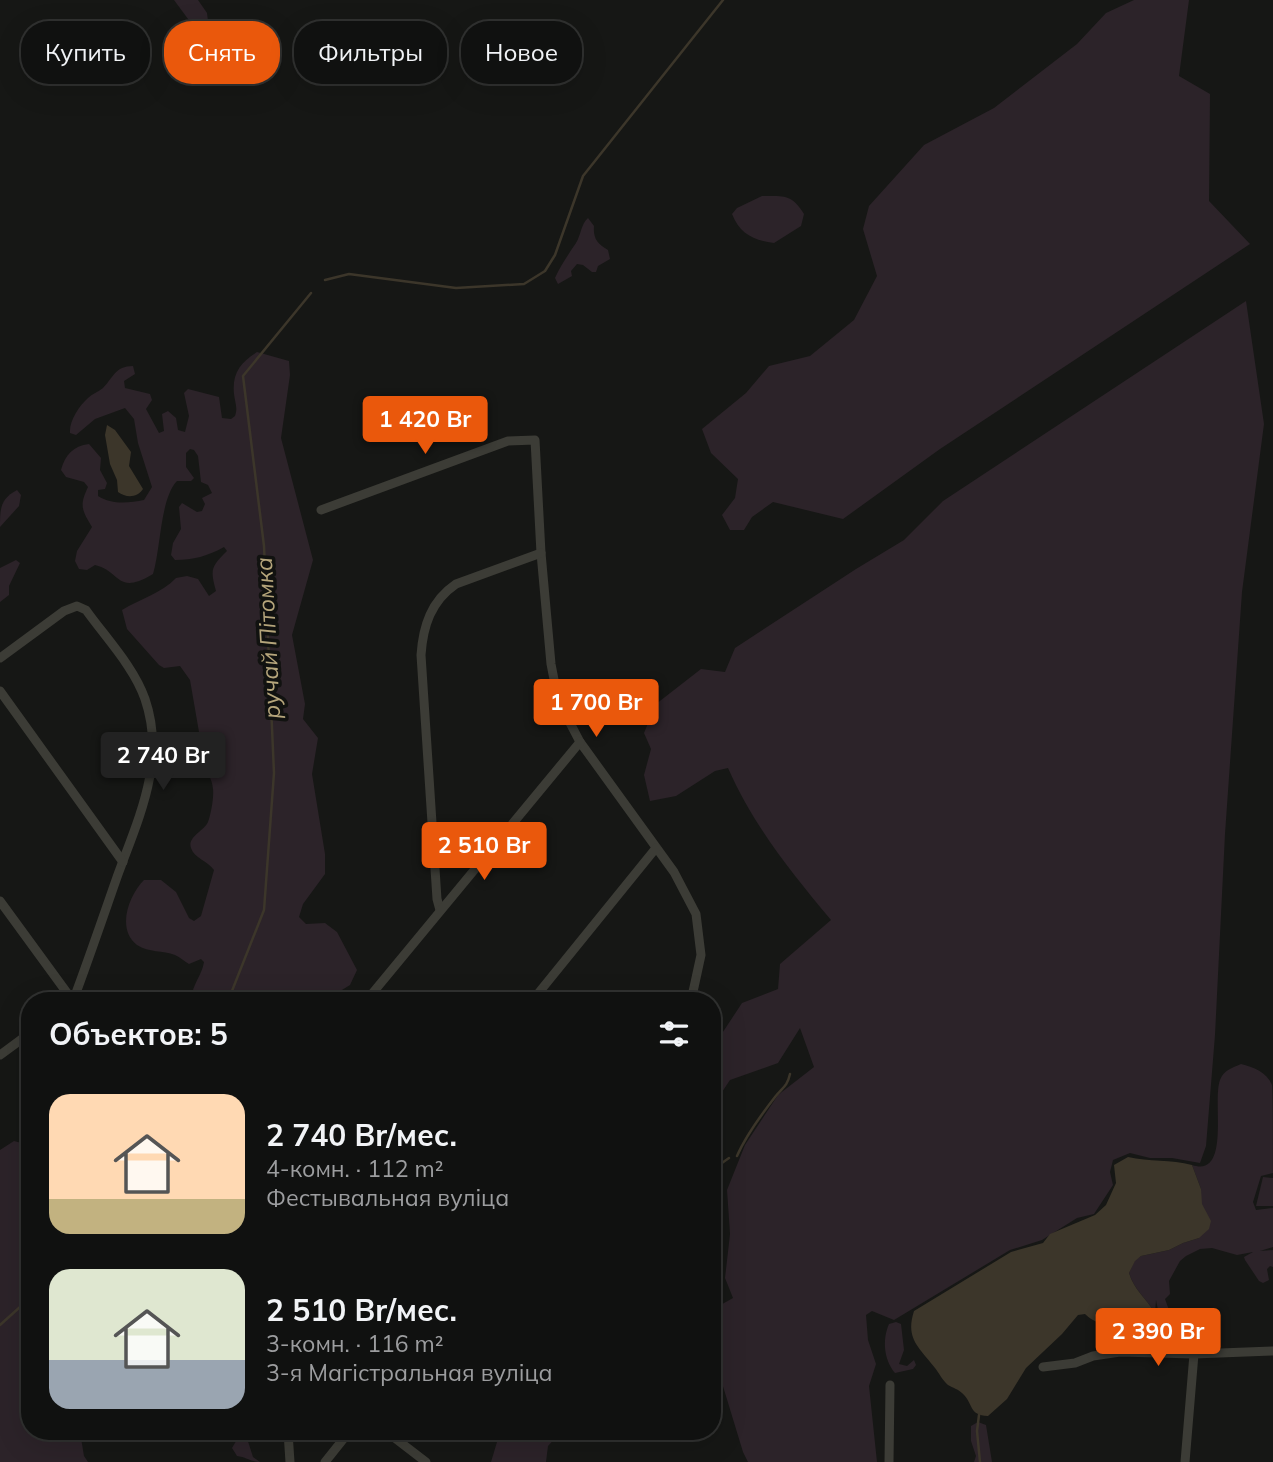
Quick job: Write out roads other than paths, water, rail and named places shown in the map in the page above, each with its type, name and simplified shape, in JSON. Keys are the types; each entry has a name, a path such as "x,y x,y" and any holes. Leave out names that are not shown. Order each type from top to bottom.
{"street":[{"path":"321,510 508,441 535,440 541,553 551,664 558,700 580,742 680,882 696,915 701,955 693,992"},
{"path":"440,910 436,886 421,655 422,634 435,604 444,592 456,584 541,553"},
{"path":"0,658 64,611 77,606 86,610 134,676 145,698 150,720 152,772 142,813 76,992"},
{"path":"0,691 123,862"},
{"path":"373,992 580,742"},
{"path":"539,992 656,848"},
{"path":"0,901 66,992"},
{"path":"0,1055 21,1040"},
{"path":"1043,1367 1075,1363 1093,1356 1120,1352 1194,1354 1273,1351"},
{"path":"1185,1462 1194,1354"},
{"path":"889,1462 890,1385"},
{"path":"289,1440 290,1462"},
{"path":"325,1462 343,1440"},
{"path":"397,1440 426,1462"}],"waterway":[{"name":"ручай Пітомка","path":"325,280 349,274 456,288 524,284 545,271 555,255 583,176 723,0"},
{"name":"ручай Пітомка","path":"232,992 264,910 274,773 264,546 243,376 311,293"},
{"path":"737,1156 754,1125 786,1084 790,1074"},
{"path":"721,1164 729,1158"},
{"name":"ручай Пітомка","path":"0,1325 21,1306"},
{"path":"979,1415 977,1431 980,1462"}]}
